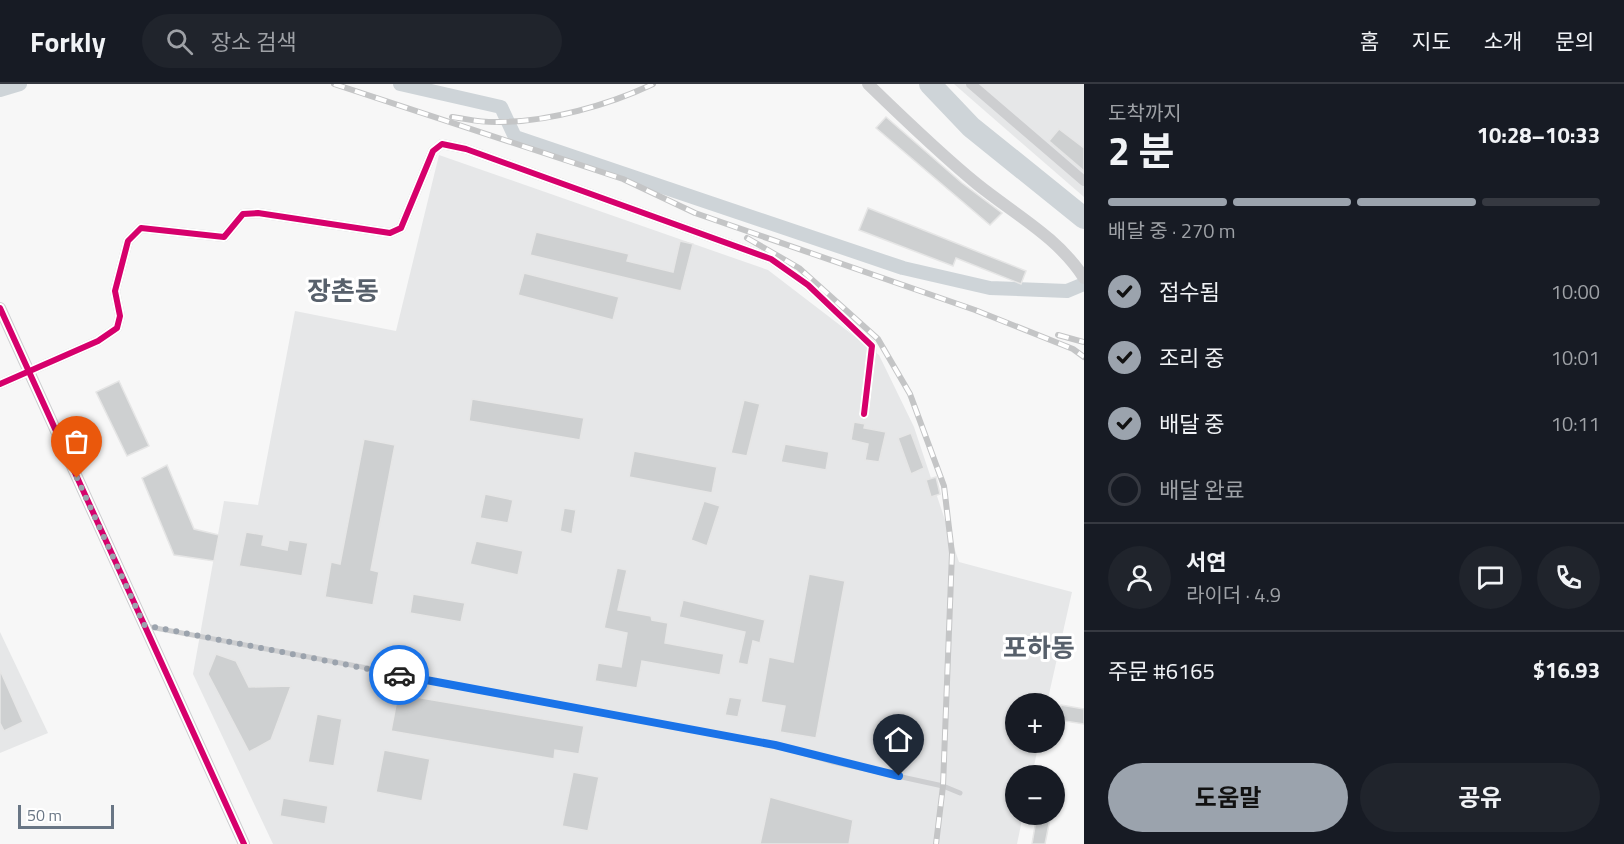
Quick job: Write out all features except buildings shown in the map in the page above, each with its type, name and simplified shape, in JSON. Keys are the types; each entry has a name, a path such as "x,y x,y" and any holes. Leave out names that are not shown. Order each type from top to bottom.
{"street":[{"path":"868,84 978,184 1039,230 1072,259 1084,278"},
{"path":"971,84 1084,181"},
{"path":"0,384 98,341 117,328 120,316 115,291 128,242 141,228 224,237 231,225 243,214 258,213 390,233 400,228 433,151 442,144 466,149 771,259 808,285 872,346 864,414"},
{"path":"0,308 244,844"}],"lane":[{"path":"144,625 775,745 834,762 943,786 960,793"}],"shaded area":[{"path":"954,84 1084,84 1084,197"},
{"path":"439,155 768,270 879,355 914,427 959,562 1072,592 1049,693 1005,693 1005,753 1037,753 1034,765 1005,765 1005,825 1021,825 1017,844 273,844 193,674 224,501 258,505 295,311 396,331"},
{"path":"0,632 48,733 0,753"}],"waterway":[{"path":"0,90 20,84"},
{"path":"400,84 501,107 515,137 903,268 990,288 1067,291 1084,284"},
{"path":"930,84 971,127 1084,218"}],"railway":[{"path":"334,84 623,179 695,213 975,310 1073,349 1084,357"},
{"path":"452,117 493,122 558,116 617,99 653,84"},
{"path":"747,238 799,268 878,339 910,394 944,486 952,553 943,786 936,844"},
{"path":"1058,335 1084,342"}],"cycle path":[{"path":"0,384 98,341 117,328 120,316 115,291 128,241 141,228 224,237 243,214 258,213 390,233 401,228 433,151 442,144 466,149 771,259 808,285 872,346 864,414"},
{"path":"0,308 244,844"}],"way so far":[{"path":"77,478 144,625 399,675"}],"district":[{"name":"장촌동","path":"343,291"},
{"name":"포하동","path":"1039,648"}],"route":[{"path":"399,675 775,745 834,762 899,776"}]}
